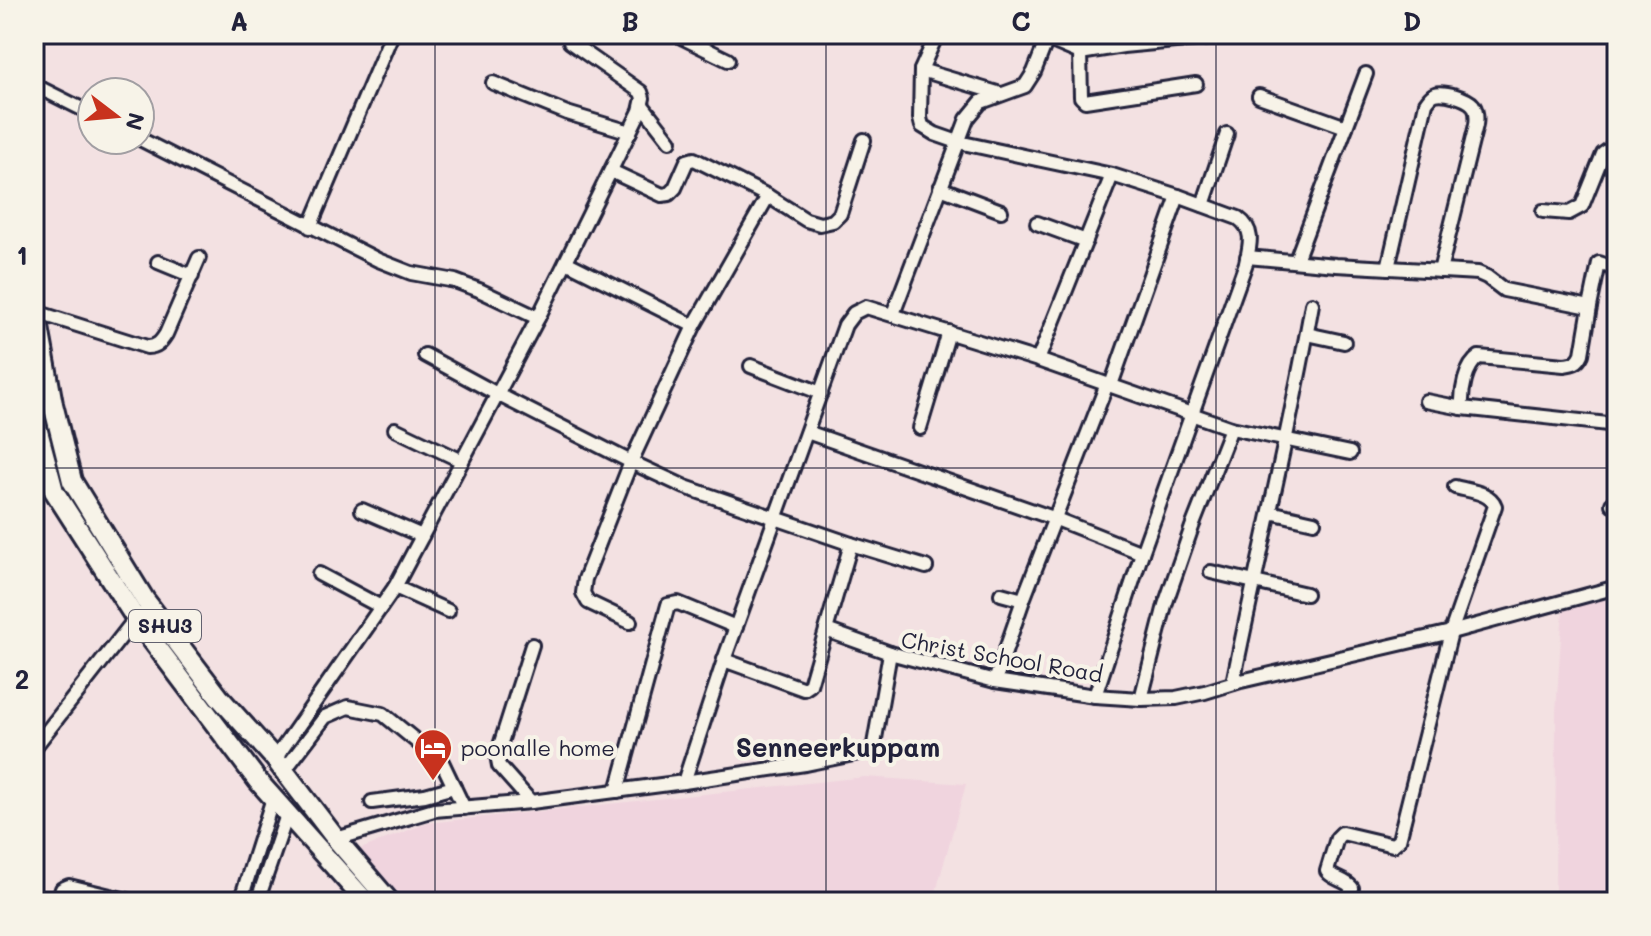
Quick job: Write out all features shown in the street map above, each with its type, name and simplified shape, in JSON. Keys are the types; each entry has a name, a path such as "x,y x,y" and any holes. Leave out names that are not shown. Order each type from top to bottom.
{"main road":[{"name":"SHU3","path":"35,306 53,404 72,481 145,600 219,697 280,765 336,839 390,902"},
{"name":"SHU3","path":"34,416 54,491 136,619 258,781 366,902"}],"street":[{"path":"310,227 392,34"},
{"path":"675,34 698,40 728,60"},
{"path":"937,34 921,70 922,126 958,142 1112,175 1178,196 1238,218 1246,223 1250,233 1247,257 1095,696"},
{"path":"893,314 967,119 981,102 1025,86 1048,36 1080,53 1126,40 1207,38"},
{"path":"280,765 395,587 538,318 642,105 641,92 570,42"},
{"path":"1080,53 1081,97 1085,101 1196,84"},
{"path":"921,70 1001,94"},
{"path":"1296,260 1366,74"},
{"path":"493,83 567,113 630,132"},
{"path":"34,85 76,106"},
{"path":"1388,268 1426,103 1434,94 1441,93 1467,100 1477,114 1440,271"},
{"path":"1259,96 1346,127"},
{"path":"642,105 670,141"},
{"path":"1203,205 1227,134"},
{"path":"611,171 662,195 669,194 687,161 694,159 768,196 806,220 820,224 833,221 840,214 864,140"},
{"path":"1543,211 1569,213 1582,206 1603,154 1617,144"},
{"path":"156,147 378,260 411,273 455,281 538,318"},
{"path":"1038,360 1112,175"},
{"path":"940,188 1001,211"},
{"path":"630,622 588,602 583,593 585,579 631,462 694,326 768,196"},
{"path":"995,681 1178,196"},
{"path":"1037,223 1086,241"},
{"path":"1247,257 1478,273 1504,290 1590,307"},
{"path":"35,306 153,347 163,340 199,258"},
{"path":"158,262 192,276"},
{"path":"566,262 694,326"},
{"path":"1462,408 1461,398 1470,364 1479,357 1564,365 1579,360 1599,263 1617,269"},
{"path":"1233,683 1312,304"},
{"path":"684,782 724,660 845,325 854,313 866,307 1038,360 1231,428 1350,453"},
{"path":"920,428 949,332"},
{"path":"1307,334 1344,342"},
{"path":"425,355 685,487 926,567"},
{"path":"751,366 821,393"},
{"path":"1426,401 1462,408 1617,425"},
{"path":"1141,699 1165,605 1231,428"},
{"path":"395,429 462,461"},
{"path":"807,432 1056,519 1142,553"},
{"path":"1348,902 1352,888 1327,871 1337,838 1342,833 1393,845 1399,840 1451,632 1495,506 1490,496 1455,487"},
{"path":"362,510 422,536"},
{"path":"1270,512 1314,522"},
{"path":"724,660 804,689 810,685 851,544"},
{"path":"1211,572 1306,594"},
{"path":"319,574 381,607"},
{"path":"395,587 448,611"},
{"name":"Christ School Road","path":"336,839 434,810 531,802 684,782 805,764 873,750 890,653 995,681 1095,696 1176,698 1451,632 1617,587"},
{"path":"1001,594 1023,600"},
{"path":"34,748 136,619 145,600"},
{"path":"617,791 668,605 678,603 736,627"},
{"path":"826,630 890,653"},
{"path":"531,802 499,766 497,755 532,645"},
{"path":"280,765 325,717 348,707 383,714 442,762 464,808"},
{"path":"372,802 425,795 454,787"},
{"path":"240,902 273,798"},
{"path":"257,902 287,815"},
{"path":"58,902 62,889 69,886 135,902"}],"shaded area":[{"path":"1617,581 1617,902 1555,902 1556,712 1564,593"},
{"path":"865,777 966,784 933,902 406,902 358,850 427,823"}],"place":[{"name":"poonalle home","path":"433,782"}],"district":[{"name":"Senneerkuppam","path":"838,748"}]}
